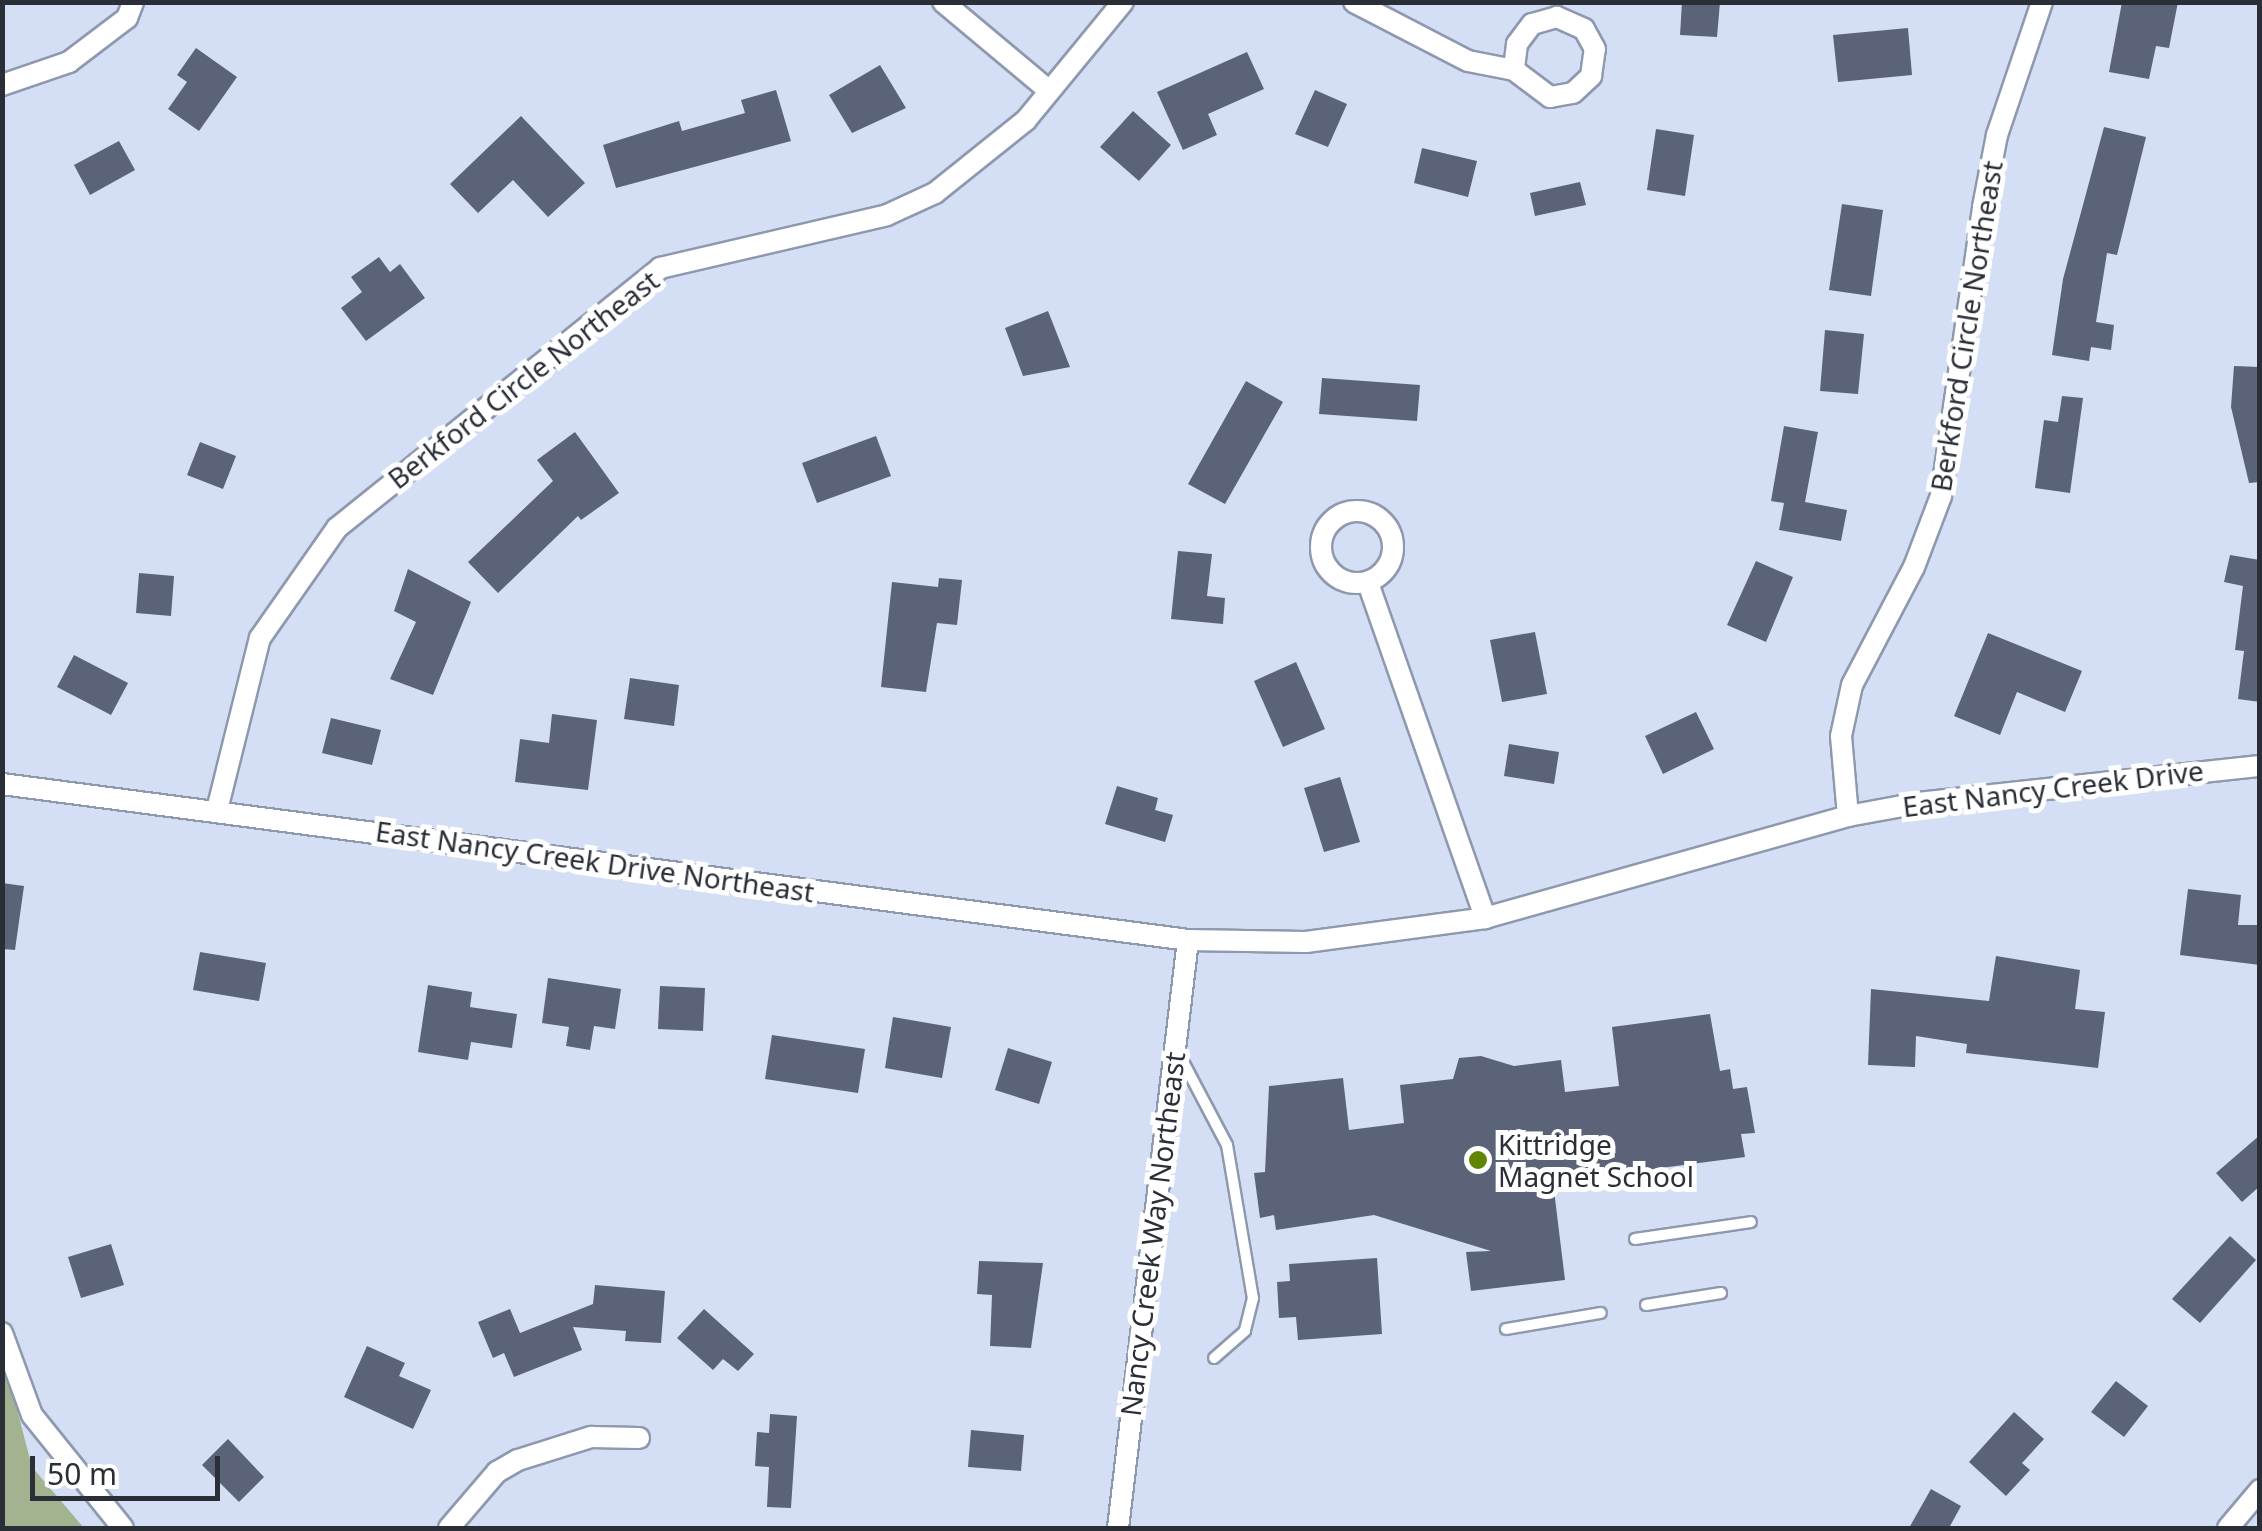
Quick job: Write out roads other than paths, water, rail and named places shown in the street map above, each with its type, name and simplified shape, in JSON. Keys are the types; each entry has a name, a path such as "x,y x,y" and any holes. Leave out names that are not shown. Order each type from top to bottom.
{"street":[{"path":"2,85 69,62 127,18 133,2"},
{"path":"943,2 1046,88"},
{"name":"Berkford Circle Northeast","path":"216,810 260,638 337,528 660,268 887,215 979,163 1026,120 1046,88 1123,2"},
{"path":"1354,2 1468,61 1514,70"},
{"name":"Berkford Circle Northeast","path":"1848,816 1841,736 1852,686 1914,567 1941,496 1982,207 1998,135 2042,2"},
{"path":"1368,582 1485,918"},
{"name":"East Nancy Creek Drive","path":"1848,816 2054,784 2260,766"},
{"name":"East Nancy Creek Drive Northeast","path":"2,784 1188,940"},
{"path":"1188,940 1306,942 1485,918 1848,816"},
{"name":"Nancy Creek Way Northeast","path":"1118,1528 1188,940"},
{"path":"2,1333 32,1415 123,1528"},
{"path":"448,1528 497,1472 518,1460 591,1437 639,1438"},
{"path":"2228,1528 2260,1490"}],"lane":[{"path":"1174,1043 1227,1145 1254,1298 1246,1331 1214,1358"},
{"path":"1635,1239 1751,1222"},
{"path":"1646,1305 1720,1293"},
{"path":"1506,1329 1601,1313"}],"place":[{"name":"Kittridge Magnet School","path":"1478,1160"}]}
